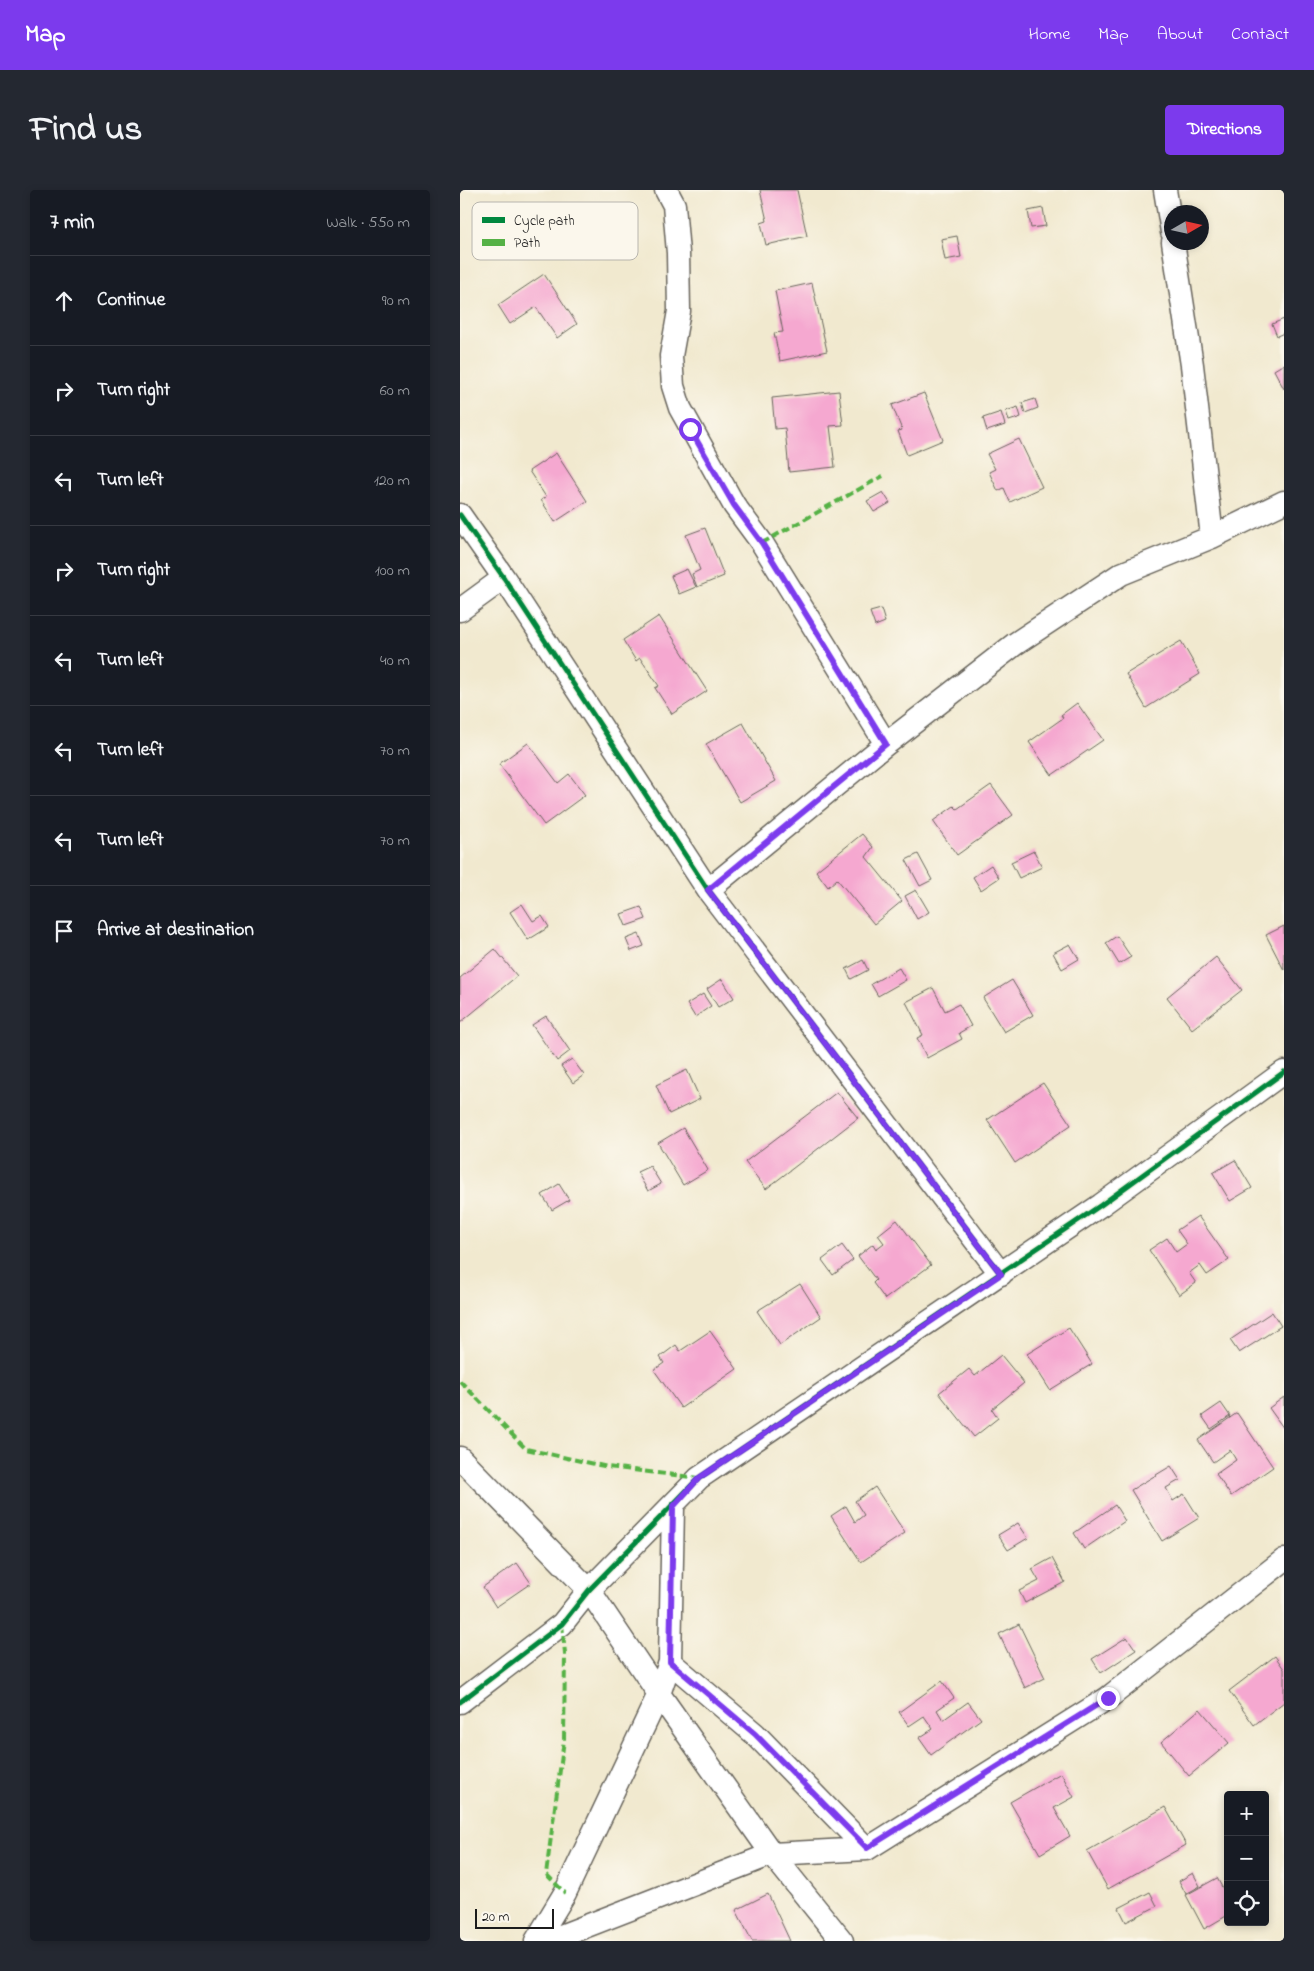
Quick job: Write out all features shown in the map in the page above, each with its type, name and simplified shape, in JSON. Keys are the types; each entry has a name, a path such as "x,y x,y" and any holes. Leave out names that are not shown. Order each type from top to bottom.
{"street":[{"path":"666,190 674,205 678,254 679,311 671,356 673,386 680,408 734,505 762,543 886,744"},
{"path":"1165,190 1168,205"},
{"path":"1174,250 1192,365 1212,537"},
{"path":"708,890 886,744 1015,644 1121,574 1212,537 1284,502"},
{"path":"460,515 504,578 708,890 1001,1274"},
{"path":"460,610 504,578"},
{"path":"460,1702 562,1624 589,1590 673,1507 699,1478 1101,1205 1284,1072"},
{"path":"460,1458 469,1476 589,1590 659,1694 772,1854 842,1941"},
{"path":"536,1941 565,1893 659,1694 670,1662 673,1507"},
{"path":"548,1941 772,1854 867,1848 1108,1698 1284,1560"},
{"path":"670,1662 755,1734 867,1848"}],"building":[{"path":"760,190 797,190 807,236 766,245 761,223 767,221"},
{"path":"1043,208 1046,226 1031,228 1028,211"},
{"path":"957,236 961,257 945,260 941,239"},
{"path":"544,274 577,324 557,338 536,307 510,324 498,305"},
{"path":"812,283 827,351 780,361 774,333 783,332 775,291"},
{"path":"1284,319 1284,333 1277,336 1272,324"},
{"path":"1284,364 1284,389 1274,370"},
{"path":"839,391 843,425 830,426 835,467 789,472 785,428 775,429 772,398"},
{"path":"924,393 943,440 907,455 898,431 902,430 892,405"},
{"path":"1035,399 1038,408 1025,413 1022,403"},
{"path":"1018,407 1021,417 1009,421 1006,411"},
{"path":"1001,412 1005,425 987,431 983,418"},
{"path":"1019,439 1042,487 1010,502 1004,488 998,491 989,472 995,469 987,454"},
{"path":"556,453 587,501 555,522 541,500 546,497 529,471"},
{"path":"883,492 890,503 874,512 867,501"},
{"path":"705,528 724,576 697,587 692,574 700,570 686,535"},
{"path":"687,569 696,587 679,594 671,576"},
{"path":"881,609 885,622 875,626 870,612"},
{"path":"659,616 707,691 672,714 655,688 659,686 640,658 636,661 623,640"},
{"path":"1181,641 1200,674 1146,708 1126,674"},
{"path":"1077,703 1103,740 1052,775 1029,742 1063,718 1061,715"},
{"path":"743,723 776,781 740,802 706,744"},
{"path":"528,743 558,783 569,774 585,795 544,825 499,764"},
{"path":"991,785 1013,815 957,855 933,821 954,806 957,809"},
{"path":"862,834 873,847 866,857 902,901 874,924 837,879 828,887 816,871"},
{"path":"1034,851 1042,867 1019,878 1011,862"},
{"path":"918,854 932,880 920,886 906,860"},
{"path":"991,865 999,878 981,890 973,877"},
{"path":"916,890 929,912 917,919 905,896"},
{"path":"522,904 533,921 542,916 549,927 528,940 510,912"},
{"path":"641,907 646,919 626,926 621,914"},
{"path":"1284,926 1284,970 1266,935"},
{"path":"639,934 644,946 631,951 626,939"},
{"path":"1117,936 1131,957 1119,964 1106,943"},
{"path":"1070,944 1079,959 1062,969 1053,953"},
{"path":"495,949 517,976 460,1023 460,978"},
{"path":"1216,957 1242,990 1192,1029 1167,997"},
{"path":"863,960 868,970 851,979 846,969"},
{"path":"899,968 906,980 878,996 871,984"},
{"path":"722,979 734,998 718,1007 707,989"},
{"path":"1012,980 1033,1015 1004,1032 983,998"},
{"path":"933,988 945,1011 959,1004 971,1026 959,1033 962,1039 927,1058 917,1038 923,1035 906,1002"},
{"path":"703,994 711,1006 695,1017 687,1004"},
{"path":"546,1016 570,1051 557,1061 532,1025"},
{"path":"572,1059 584,1075 573,1083 561,1066"},
{"path":"687,1070 700,1099 669,1114 656,1085"},
{"path":"1043,1083 1071,1125 1015,1163 987,1120"},
{"path":"837,1092 858,1118 766,1189 745,1162"},
{"path":"683,1128 708,1170 683,1185 658,1143"},
{"path":"1235,1160 1252,1188 1230,1201 1213,1173"},
{"path":"650,1166 661,1184 648,1191 637,1172"},
{"path":"559,1184 569,1200 552,1210 542,1195"},
{"path":"1198,1216 1229,1260 1207,1275 1200,1265 1189,1273 1196,1283 1179,1295 1149,1250 1167,1238 1176,1252 1187,1244 1177,1230"},
{"path":"897,1220 931,1265 885,1299 873,1283 876,1280 858,1256 873,1244 876,1249 884,1243 878,1235"},
{"path":"842,1245 853,1260 833,1275 822,1260"},
{"path":"800,1284 821,1317 780,1345 757,1311"},
{"path":"1272,1312 1281,1326 1239,1353 1230,1340"},
{"path":"1069,1328 1092,1364 1050,1390 1027,1354"},
{"path":"710,1331 737,1369 681,1408 654,1370 664,1363 660,1357 676,1345 680,1351"},
{"path":"1001,1355 1024,1383 992,1409 998,1418 974,1437 939,1393 969,1369 975,1376"},
{"path":"1284,1397 1284,1429 1269,1408"},
{"path":"1221,1403 1230,1416 1211,1429 1202,1416"},
{"path":"1237,1413 1273,1467 1231,1496 1216,1474 1236,1460 1230,1450 1213,1462 1198,1440"},
{"path":"1171,1466 1180,1480 1166,1488 1173,1501 1184,1494 1199,1518 1162,1541 1131,1490"},
{"path":"875,1487 905,1533 861,1562 831,1516 846,1506 855,1522 864,1515 855,1501"},
{"path":"1115,1505 1125,1521 1084,1549 1074,1533"},
{"path":"1018,1523 1028,1538 1008,1550 998,1535"},
{"path":"1052,1558 1065,1582 1025,1603 1019,1591 1039,1581 1032,1569"},
{"path":"517,1563 531,1583 496,1607 483,1587"},
{"path":"1019,1624 1045,1678 1025,1688 999,1634"},
{"path":"1127,1637 1136,1650 1101,1673 1092,1659"},
{"path":"1275,1656 1284,1669 1284,1702 1254,1725 1229,1691"},
{"path":"942,1681 954,1698 937,1710 943,1720 968,1702 981,1719 931,1755 919,1738 933,1729 924,1716 909,1726 899,1712"},
{"path":"1200,1709 1229,1743 1189,1776 1161,1742"},
{"path":"1061,1773 1074,1797 1054,1808 1070,1836 1040,1854 1010,1802"},
{"path":"1165,1807 1186,1845 1108,1889 1087,1851"},
{"path":"1193,1873 1200,1886 1186,1894 1179,1881"},
{"path":"1217,1878 1224,1891 1224,1917 1204,1929 1186,1895"},
{"path":"1150,1892 1157,1906 1126,1922 1119,1908"},
{"path":"768,1894 790,1941 752,1941 736,1910"}],"marked path":[{"path":"762,543 883,476"},
{"path":"460,1381 526,1449 608,1467 699,1478"},
{"path":"562,1624 565,1653 564,1740 546,1874 565,1893"}],"cycle path":[{"path":"460,515 504,578 708,890 1001,1274"},
{"path":"460,1702 562,1624 589,1590 699,1478 1101,1205 1284,1072"}],"route":[{"path":"690,429 734,505 762,543 886,744 708,890 1001,1274 699,1478 673,1507 670,1662 755,1734 867,1848 1108,1698"}]}
